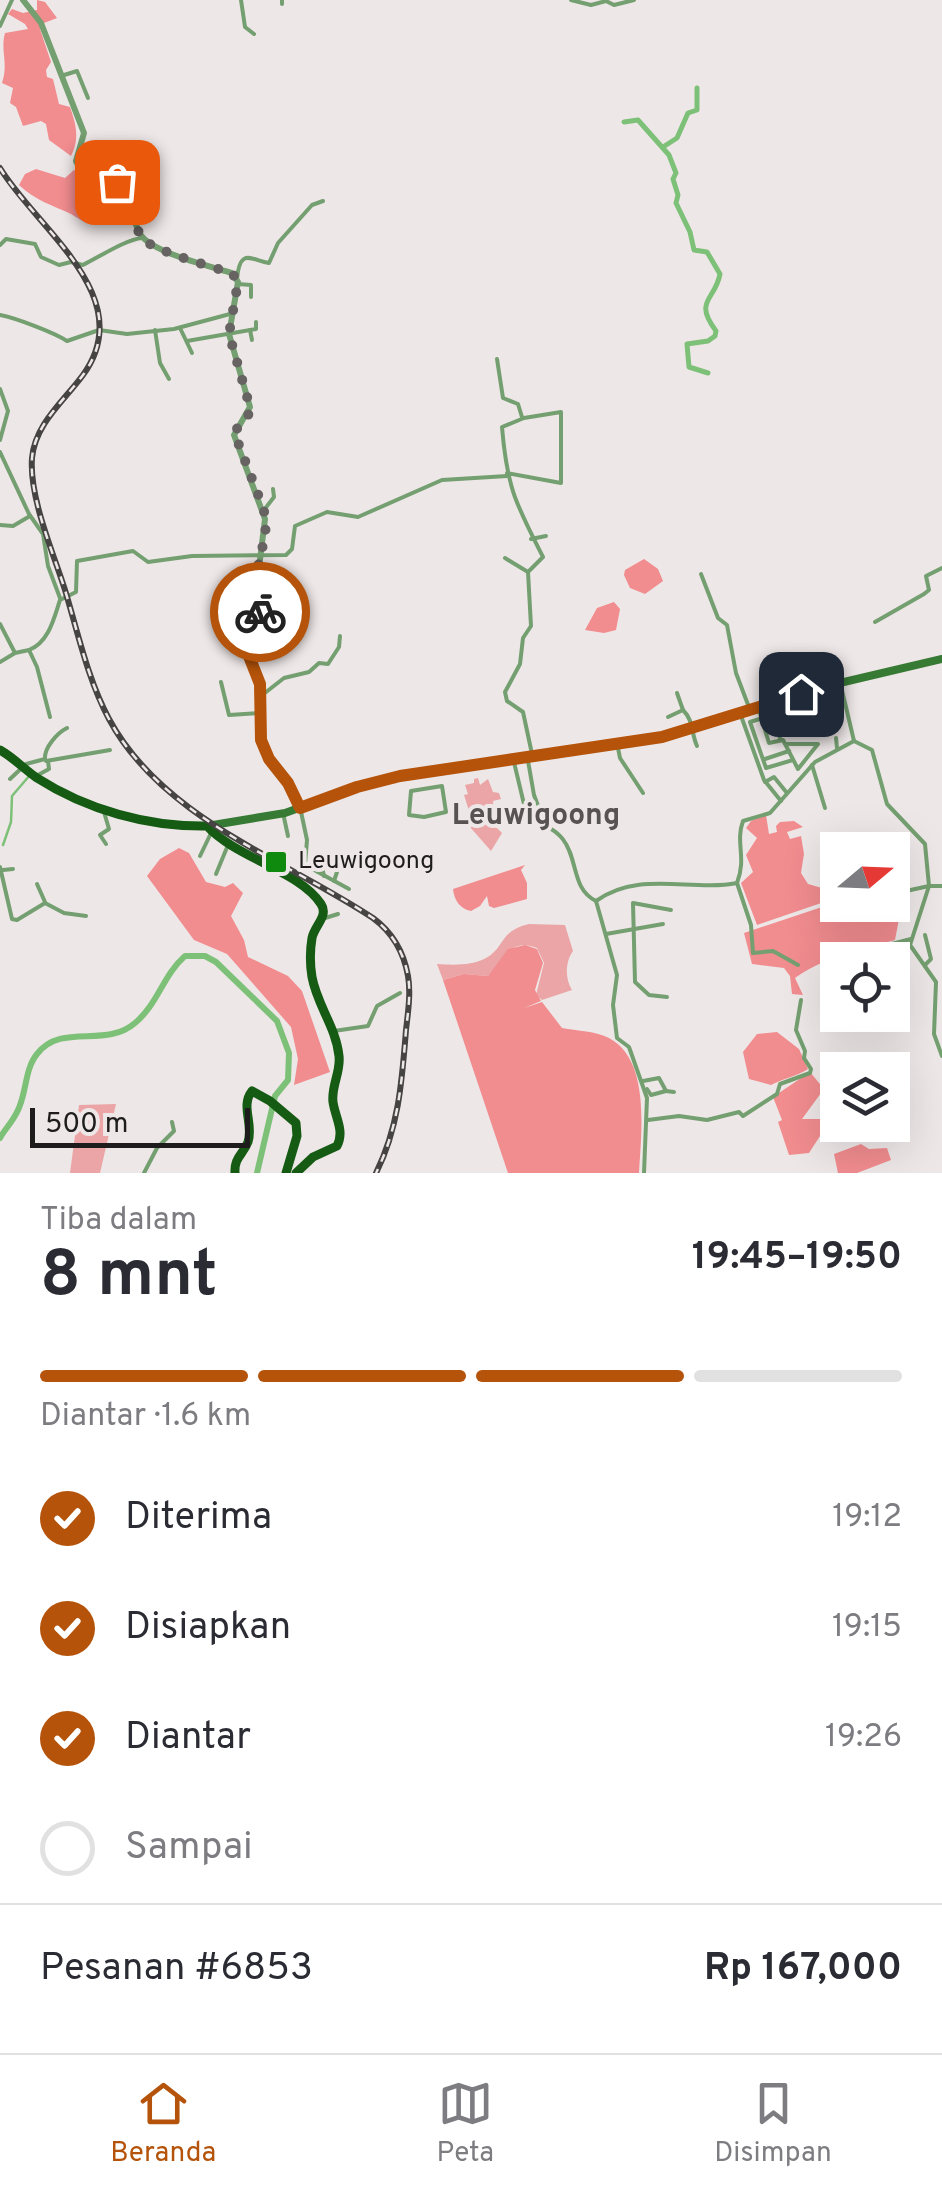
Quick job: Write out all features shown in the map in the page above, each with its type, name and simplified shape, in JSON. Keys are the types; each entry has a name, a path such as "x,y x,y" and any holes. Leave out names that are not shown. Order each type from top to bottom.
{"main road":[{"path":"0,750 86,804 168,826 210,828 283,814 357,787 416,774 694,729 840,683 942,659"},
{"path":"210,828 228,845 309,891 323,907 312,939 311,966 316,992 334,1031 339,1062 332,1096 340,1142 310,1159 296,1173"},
{"path":"235,1173 235,1162 248,1139 248,1093 258,1092 287,1113 298,1131 286,1173"}],"street":[{"path":"0,26 12,0"},
{"path":"23,0 41,23 84,133 76,164 88,176 117,182 142,238 151,246 232,273 238,282 251,285 250,297"},
{"path":"242,0 245,27 254,34"},
{"path":"570,0 591,5 634,0"},
{"path":"61,76 76,71 88,98"},
{"path":"323,201 312,205 278,243 269,263 253,256 246,257 238,266 229,334 250,407 234,435 264,510 266,537 259,557 257,593 260,618 247,651 258,678 263,746 300,808 307,840 305,865 349,889"},
{"path":"0,245 6,239 25,241 35,244 41,257 59,266 71,262 83,265 121,248 130,239 142,238"},
{"path":"0,315 58,334 67,341 99,330 127,334 180,328 230,314"},
{"path":"187,341 250,330 257,328 256,322"},
{"path":"180,328 192,353"},
{"path":"155,330 160,363 169,379"},
{"path":"250,330 252,340"},
{"path":"497,359 505,409"},
{"path":"0,390 8,411 0,440"},
{"path":"505,399 519,404 522,418"},
{"path":"60,599 76,592 75,563 80,560 133,551 148,562 192,556 288,554 295,526 331,512 358,517 368,508 407,498 442,480 507,474 562,482 560,412 522,418 502,427 507,474 511,494 542,558 528,572 531,626 523,638 520,664 505,695 523,712 534,795 544,822 566,842 576,864 579,886 596,902 606,934 617,975 613,1006 618,1038 629,1047 643,1084 648,1120 644,1173"},
{"path":"0,452 30,516 43,534 48,566 60,599 50,628 38,646 0,662"},
{"path":"264,510 274,498 272,489"},
{"path":"0,525 14,526 30,516"},
{"path":"531,538 546,536"},
{"path":"505,558 528,572"},
{"path":"875,622 929,590 926,576 942,568"},
{"path":"701,574 718,618 727,625 765,782 781,801"},
{"path":"0,624 14,653"},
{"path":"261,696 284,678 310,672 320,663 328,664 340,646 340,636"},
{"path":"30,650 50,717"},
{"path":"221,682 229,714 260,712"},
{"path":"840,683 854,741"},
{"path":"677,692 694,729 697,746"},
{"path":"668,717 682,710"},
{"path":"749,710 761,719 769,743"},
{"path":"779,713 750,722 766,768 793,760"},
{"path":"771,716 780,738 800,769 818,744 786,744"},
{"path":"44,761 57,732 67,728"},
{"path":"766,731 776,728"},
{"path":"759,747 780,738"},
{"path":"836,738 838,748"},
{"path":"798,964 773,952 754,953 751,925 737,883 743,859 742,824 770,813 812,765 854,741 871,748 887,804 923,840 928,856 929,886 911,950 938,987 934,1034 942,1056"},
{"path":"617,743 620,758 643,793"},
{"path":"10,779 44,761 110,750"},
{"path":"764,760 789,751"},
{"path":"513,758 528,820 552,820"},
{"path":"29,769 50,768 44,761"},
{"path":"812,765 825,808"},
{"path":"770,768 787,793"},
{"path":"416,774 418,788"},
{"path":"765,782 774,777"},
{"path":"442,786 446,812 409,816 410,792 418,788 442,786"},
{"path":"86,804 105,813 109,829 100,836 106,844"},
{"path":"283,814 288,836"},
{"path":"200,856 210,828"},
{"path":"216,874 228,845"},
{"path":"319,854 324,876"},
{"path":"330,854 337,872 334,881"},
{"path":"14,869 2,869 12,919 17,920 46,902"},
{"path":"596,902 610,892 652,884 737,883"},
{"path":"37,884 46,902 64,912 86,916"},
{"path":"910,890 942,886"},
{"path":"667,997 649,995 635,982 633,903 671,910"},
{"path":"322,919 338,914"},
{"path":"606,934 663,924"},
{"path":"925,934 931,959 925,965"},
{"path":"899,942 911,939"},
{"path":"334,1031 368,1026 378,1004 400,992"},
{"path":"648,1120 681,1116 707,1120 739,1112 743,1116 777,1094 780,1084 810,1073 796,1030 801,1000"},
{"path":"643,1084 659,1078 666,1091"},
{"path":"643,1084 650,1094 674,1092"},
{"path":"144,1173 152,1152 174,1131 172,1122"}],"shaded area":[{"path":"37,0 45,2 57,18 40,29 51,62 47,77 53,79 59,104 70,107 74,119 76,138 71,156 49,140 46,124 41,121 23,126 16,107 10,103 13,88 2,83 5,33 28,29 8,14 12,9 23,13 37,10"},
{"path":"36,169 65,178 74,170 102,194 108,218 97,224 89,223 32,195 19,185 25,174"},
{"path":"644,559 658,569 663,581 645,594 630,588 624,575 625,570"},
{"path":"614,602 620,609 616,630 585,630 597,608"},
{"path":"478,778 480,785 488,779 501,799 493,801 495,826 502,833 491,851 470,827 473,823 464,795 468,794 465,785"},
{"path":"766,815 769,834 777,832 780,822 794,821 803,827 787,832 790,839 801,836 801,873 808,884 820,887 820,903 757,925 741,883 753,872 746,855 757,838 746,828 751,821"},
{"path":"179,848 189,853 206,882 225,887 233,883 243,893 231,916 248,957 288,976 302,991 330,1072 294,1085 298,1059 291,1027 227,954 194,940 147,876 160,859"},
{"path":"525,865 521,870 527,883 527,899 494,908 489,906 487,896 471,911 456,900 453,889"},
{"path":"820,908 820,922 898,922 895,940 888,942 820,942 820,964 795,978 803,995 792,994 790,976 784,968 752,964 744,933"},
{"path":"529,924 565,925 573,951 567,971 572,990 542,1000 536,995 544,963 537,948 528,946 508,951 488,976 464,974 443,980 437,964 480,961 492,954 512,931"},
{"path":"525,945 537,949 543,963 535,990 541,1001 524,1008 542,1002 562,1028 609,1038 632,1063 640,1099 639,1173 508,1173 443,980 464,974 488,976 508,949"},
{"path":"777,1032 799,1049 808,1069 771,1085 749,1079 743,1052 757,1034"},
{"path":"810,1072 820,1084 820,1094 802,1119 820,1119 820,1136 809,1153 789,1155 773,1097"},
{"path":"116,1104 100,1173 70,1173 79,1105"},
{"path":"861,1144 869,1149 887,1148 891,1160 857,1173 838,1173 834,1154"}],"waterway":[{"path":"663,147 677,138 688,113 697,110 697,88"},
{"path":"624,122 638,120 669,155 676,173 676,203 694,250 707,252 720,274 706,306 715,336 687,344 689,367 708,373"},
{"path":"3,845 11,822 12,796 30,775"},
{"path":"0,1138 20,1105 33,1060 47,1045 59,1039 123,1030 143,1015 185,956 205,956 277,1021 289,1053 288,1080 275,1096 257,1173"}],"railway":[{"path":"0,168 76,265 91,291 99,318 97,346 83,375 39,434 32,473 43,524 84,656 109,719 132,754 160,784 228,834 373,918 391,936 404,959 409,996 401,1085 395,1121 376,1173"}],"way so far":[{"path":"117,182 141,236 151,246 232,273 238,282 229,334 250,407 248,416 234,432 264,510 266,537 259,557 257,593 260,612"}],"place":[{"name":"Leuwigoong","path":"276,862"}],"district":[{"name":"Leuwigoong","path":"536,816"}],"route":[{"path":"260,612 260,622 247,651 261,690 260,736 269,759 288,783 300,808 400,776 674,734 801,694"}]}
